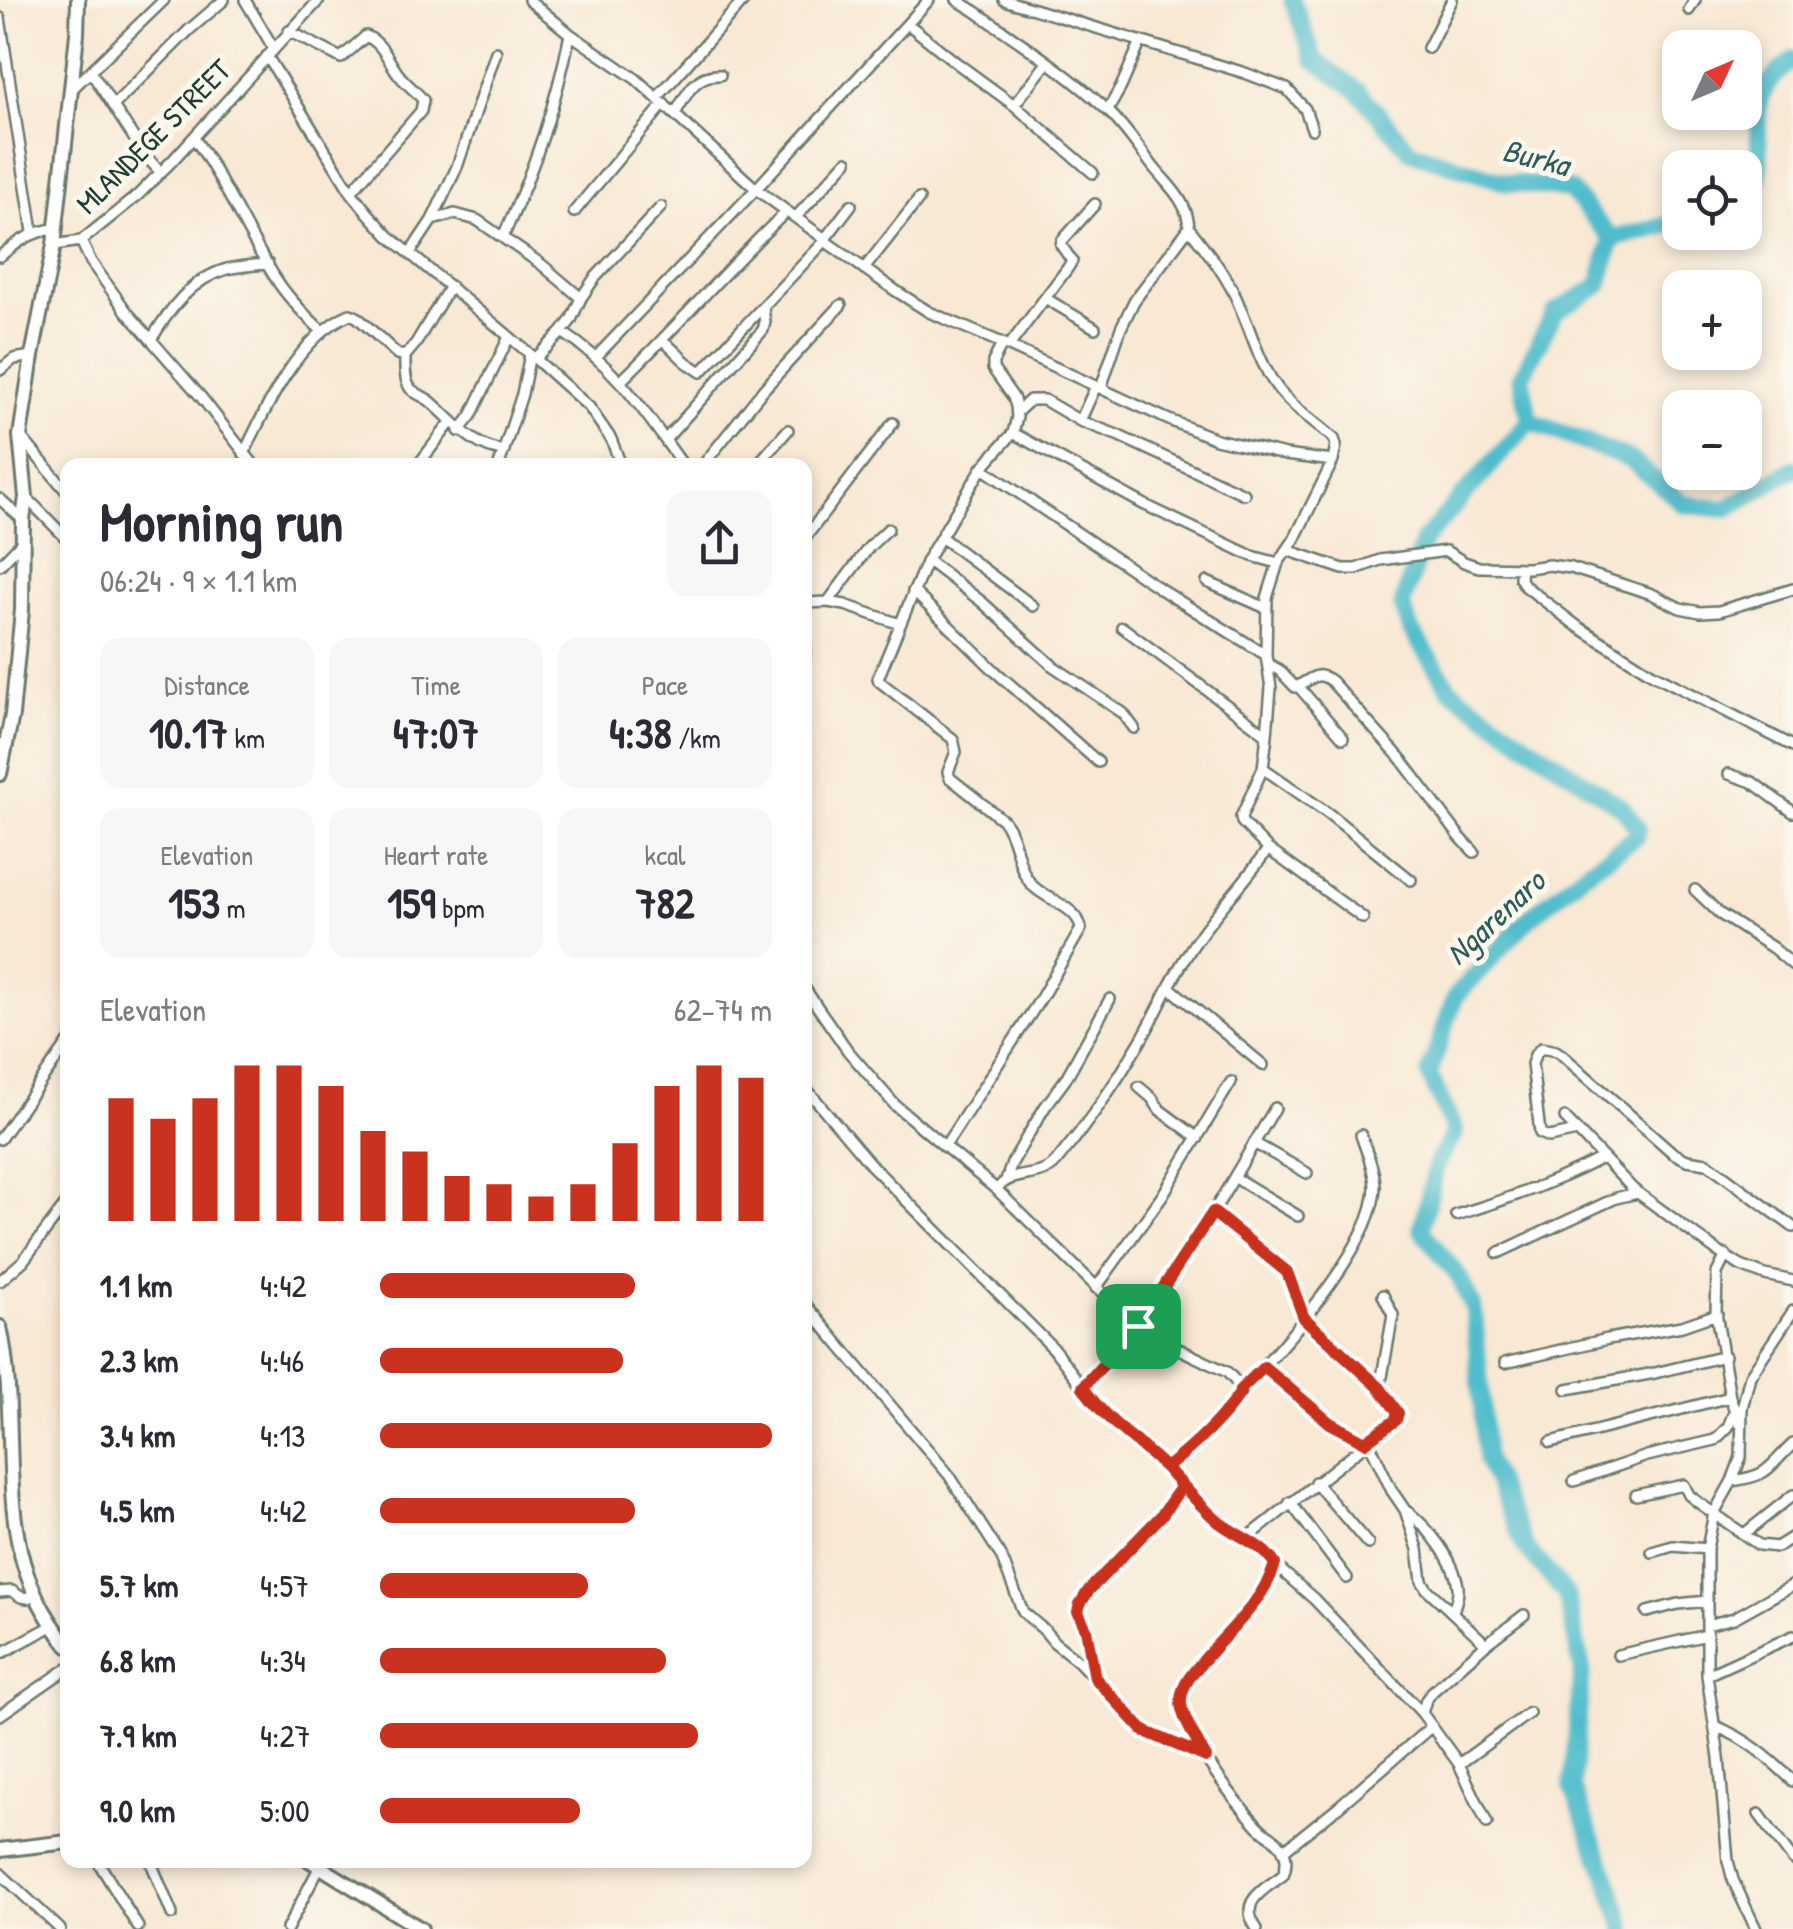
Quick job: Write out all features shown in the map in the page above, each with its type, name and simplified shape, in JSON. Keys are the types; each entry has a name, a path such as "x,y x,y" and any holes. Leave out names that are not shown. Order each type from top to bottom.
{"street":[{"path":"0,774 22,610 26,497 20,436 54,246 78,0"},
{"path":"70,92 164,0"},
{"path":"114,105 224,0"},
{"path":"245,0 351,192 389,236 590,407 618,458"},
{"name":"MLANDEGE STREET","path":"54,246 81,241 162,172 319,0"},
{"path":"530,0 570,34 636,79 756,189 929,312 1216,439 1285,456 1333,461"},
{"path":"574,212 744,0"},
{"path":"598,356 929,0"},
{"path":"957,0 1108,110 1179,196 1188,228 1228,283 1276,385 1334,439 1333,461 1294,540 1278,563 1266,598 1271,688 1268,735 1263,768 1241,817 1268,849 1363,918"},
{"path":"1005,0 1286,89 1304,109 1312,129"},
{"path":"1428,48 1452,0"},
{"path":"0,18 33,232"},
{"path":"908,24 1014,105 1093,173"},
{"path":"289,31 341,58 370,36 382,47 400,77 423,100 421,111 351,192"},
{"path":"502,238 540,148 559,89 570,34"},
{"path":"1108,110 1141,42"},
{"path":"410,253 432,220 456,167 496,52"},
{"path":"1014,105 1047,63"},
{"path":"91,72 138,144 162,172"},
{"path":"0,81 10,74"},
{"path":"675,114 695,82 712,74 720,75"},
{"path":"194,138 280,284 322,331"},
{"path":"621,381 736,260 791,215 847,161"},
{"path":"864,269 919,198"},
{"path":"1018,412 1013,397 993,369 993,362 1072,261 1062,241 1095,204"},
{"path":"663,340 702,372 763,310 851,205"},
{"path":"502,458 533,356 562,332 594,280 661,207"},
{"path":"432,220 455,214 468,216 540,264 581,298"},
{"path":"0,256 33,232 55,228"},
{"path":"1080,421 1099,387 1134,301 1188,228"},
{"path":"81,241 108,288 201,396 248,458"},
{"path":"152,340 167,313 191,287 230,268 268,264"},
{"path":"450,286 404,356 406,379 414,392 425,397 460,431 489,448 504,451"},
{"path":"1045,298 1095,328"},
{"path":"709,458 763,390 841,306"},
{"path":"665,440 763,330 763,310"},
{"path":"244,454 267,404 322,331 350,314 357,316 396,354 404,356"},
{"path":"562,332 598,356 678,458"},
{"path":"460,431 510,337"},
{"path":"0,370 14,359 32,356"},
{"path":"945,1146 1041,998 1081,922 1033,887 1022,870 1004,821 950,778 948,772 956,752 953,739 880,681 880,672 927,560 982,468 1013,433 1018,412 1030,400 1044,400 1080,421 1244,494"},
{"path":"423,458 451,422"},
{"path":"812,529 893,423"},
{"path":"762,458 788,430"},
{"path":"1013,433 1145,505 1252,556 1278,563"},
{"path":"20,436 60,484"},
{"path":"982,468 1267,660 1298,686 1343,738"},
{"path":"26,497 60,532"},
{"path":"0,500 23,520"},
{"path":"828,602 869,547 888,529"},
{"path":"942,536 1032,606"},
{"path":"0,565 22,542"},
{"path":"1287,550 1343,569 1446,551 1479,567 1549,564 1700,612 1719,612 1793,589"},
{"path":"927,560 982,602 1053,666 1124,712 1134,728"},
{"path":"1520,568 1525,586 1598,639 1653,674 1793,746"},
{"path":"1207,582 1266,608"},
{"path":"913,591 996,672 1098,762"},
{"path":"812,603 828,602 900,624"},
{"path":"1122,626 1268,735"},
{"path":"1298,686 1317,675 1331,681 1401,760 1474,852"},
{"path":"1263,768 1329,814 1411,880"},
{"path":"1729,774 1752,782 1793,812"},
{"path":"997,1190 1006,1180 1040,1174 1054,1164 1115,1082 1185,957 1268,849"},
{"path":"1695,890 1720,914 1793,964"},
{"path":"1169,988 1263,1065"},
{"path":"812,999 870,1078 895,1105 997,1190 1096,1288 1138,1326 1226,1372 1240,1386 1241,1392 1218,1421 1166,1468"},
{"path":"1006,1180 1020,1149 1065,1080 1110,999"},
{"path":"1577,1131 1548,1136 1540,1133 1532,1064 1534,1055 1542,1048 1556,1050 1673,1154 1706,1163 1793,1227"},
{"path":"0,1139 60,1053"},
{"path":"1096,1288 1162,1196 1231,1082"},
{"path":"1139,1087 1160,1110 1198,1138"},
{"path":"812,1096 871,1165 1053,1348 1105,1416 1166,1468 1221,1524 1266,1552 1422,1714 1459,1764 1486,1823"},
{"path":"1083,1387 1138,1326 1275,1108"},
{"path":"1565,1118 1637,1193 1741,1266 1793,1281"},
{"path":"1240,1390 1304,1318 1364,1229 1375,1186 1361,1135"},
{"path":"1254,1143 1308,1173"},
{"path":"1456,1215 1568,1176 1602,1158"},
{"path":"1234,1177 1298,1216"},
{"path":"1498,1253 1616,1198 1637,1193"},
{"path":"0,1281 22,1261 60,1211"},
{"path":"1213,1212 1287,1272 1304,1318 1380,1388 1398,1413 1396,1420 1246,1540"},
{"path":"1726,1255 1717,1273 1717,1314 1730,1396 1743,1433"},
{"path":"1380,1388 1393,1314 1383,1295"},
{"path":"1756,1929 1728,1861 1707,1674 1707,1549 1714,1512 1742,1457 1742,1408 1750,1376 1793,1311"},
{"path":"812,1312 949,1475 1001,1556 1023,1612 1095,1678 1144,1731 1206,1757"},
{"path":"1505,1363 1682,1326 1717,1314"},
{"path":"0,1327 20,1548 34,1591 60,1636"},
{"path":"1567,1389 1724,1356"},
{"path":"1264,1367 1322,1417 1366,1441 1405,1510 1426,1589 1486,1644"},
{"path":"1552,1442 1730,1396"},
{"path":"1574,1481 1647,1456 1715,1440 1728,1427 1734,1412"},
{"path":"1732,1481 1759,1476 1793,1444"},
{"path":"1315,1482 1368,1544"},
{"path":"1095,1678 1086,1629 1078,1612 1080,1604 1161,1516 1182,1486"},
{"path":"1636,1495 1684,1486 1689,1494 1759,1545 1772,1548 1793,1537"},
{"path":"1744,1534 1793,1494"},
{"path":"1290,1502 1347,1578"},
{"path":"1405,1510 1428,1528 1450,1566 1458,1584 1453,1612"},
{"path":"1652,1552 1673,1546 1707,1549"},
{"path":"1257,1929 1250,1912 1252,1900 1283,1875 1287,1859 1281,1844 1260,1828 1206,1757 1183,1714 1180,1698 1194,1673 1258,1595 1275,1564"},
{"path":"1618,1655 1707,1630 1793,1585"},
{"path":"0,1592 12,1591 28,1598 34,1591"},
{"path":"1647,1612 1707,1600"},
{"path":"1422,1714 1432,1692 1524,1614"},
{"path":"0,1654 52,1626"},
{"path":"1707,1674 1793,1636"},
{"path":"0,1716 60,1674"},
{"path":"1459,1764 1529,1712"},
{"path":"1283,1850 1432,1726"},
{"path":"1715,1726 1751,1744 1793,1781"},
{"path":"1760,1814 1793,1860"},
{"path":"0,1850 60,1843"},
{"path":"102,1868 138,1928"},
{"path":"153,1868 172,1914"},
{"path":"287,1929 312,1868"},
{"path":"322,1868 422,1929"},
{"path":"0,1873 5,1884 60,1929"}],"waterway":[{"name":"Burka","path":"1292,0 1315,60 1358,91 1410,151 1504,182 1570,190 1612,239 1599,286 1555,312 1521,377 1530,421"},
{"path":"1759,150 1758,117 1765,89 1793,60"},
{"path":"1612,239 1662,226"},
{"name":"Ngarenaro","path":"1625,1929 1572,1787 1582,1669 1566,1594 1525,1547 1486,1459 1474,1311 1460,1278 1421,1229 1437,1163 1455,1132 1429,1074 1455,997 1528,919 1636,837 1638,829 1623,808 1450,689 1411,630 1402,605 1423,541 1530,421 1631,460 1683,504 1726,509 1793,469"}],"route":[{"path":"1138,1326 1083,1387 1105,1416 1166,1468 1197,1502 1221,1524 1266,1552 1275,1564 1258,1595 1194,1673 1180,1698 1183,1714 1206,1757 1144,1731 1095,1678 1086,1629 1078,1612 1080,1604 1171,1504 1182,1486 1166,1468 1200,1440 1264,1367 1330,1423 1365,1442 1396,1420 1398,1413 1380,1388 1304,1318 1287,1272 1213,1212 1138,1326"}]}
